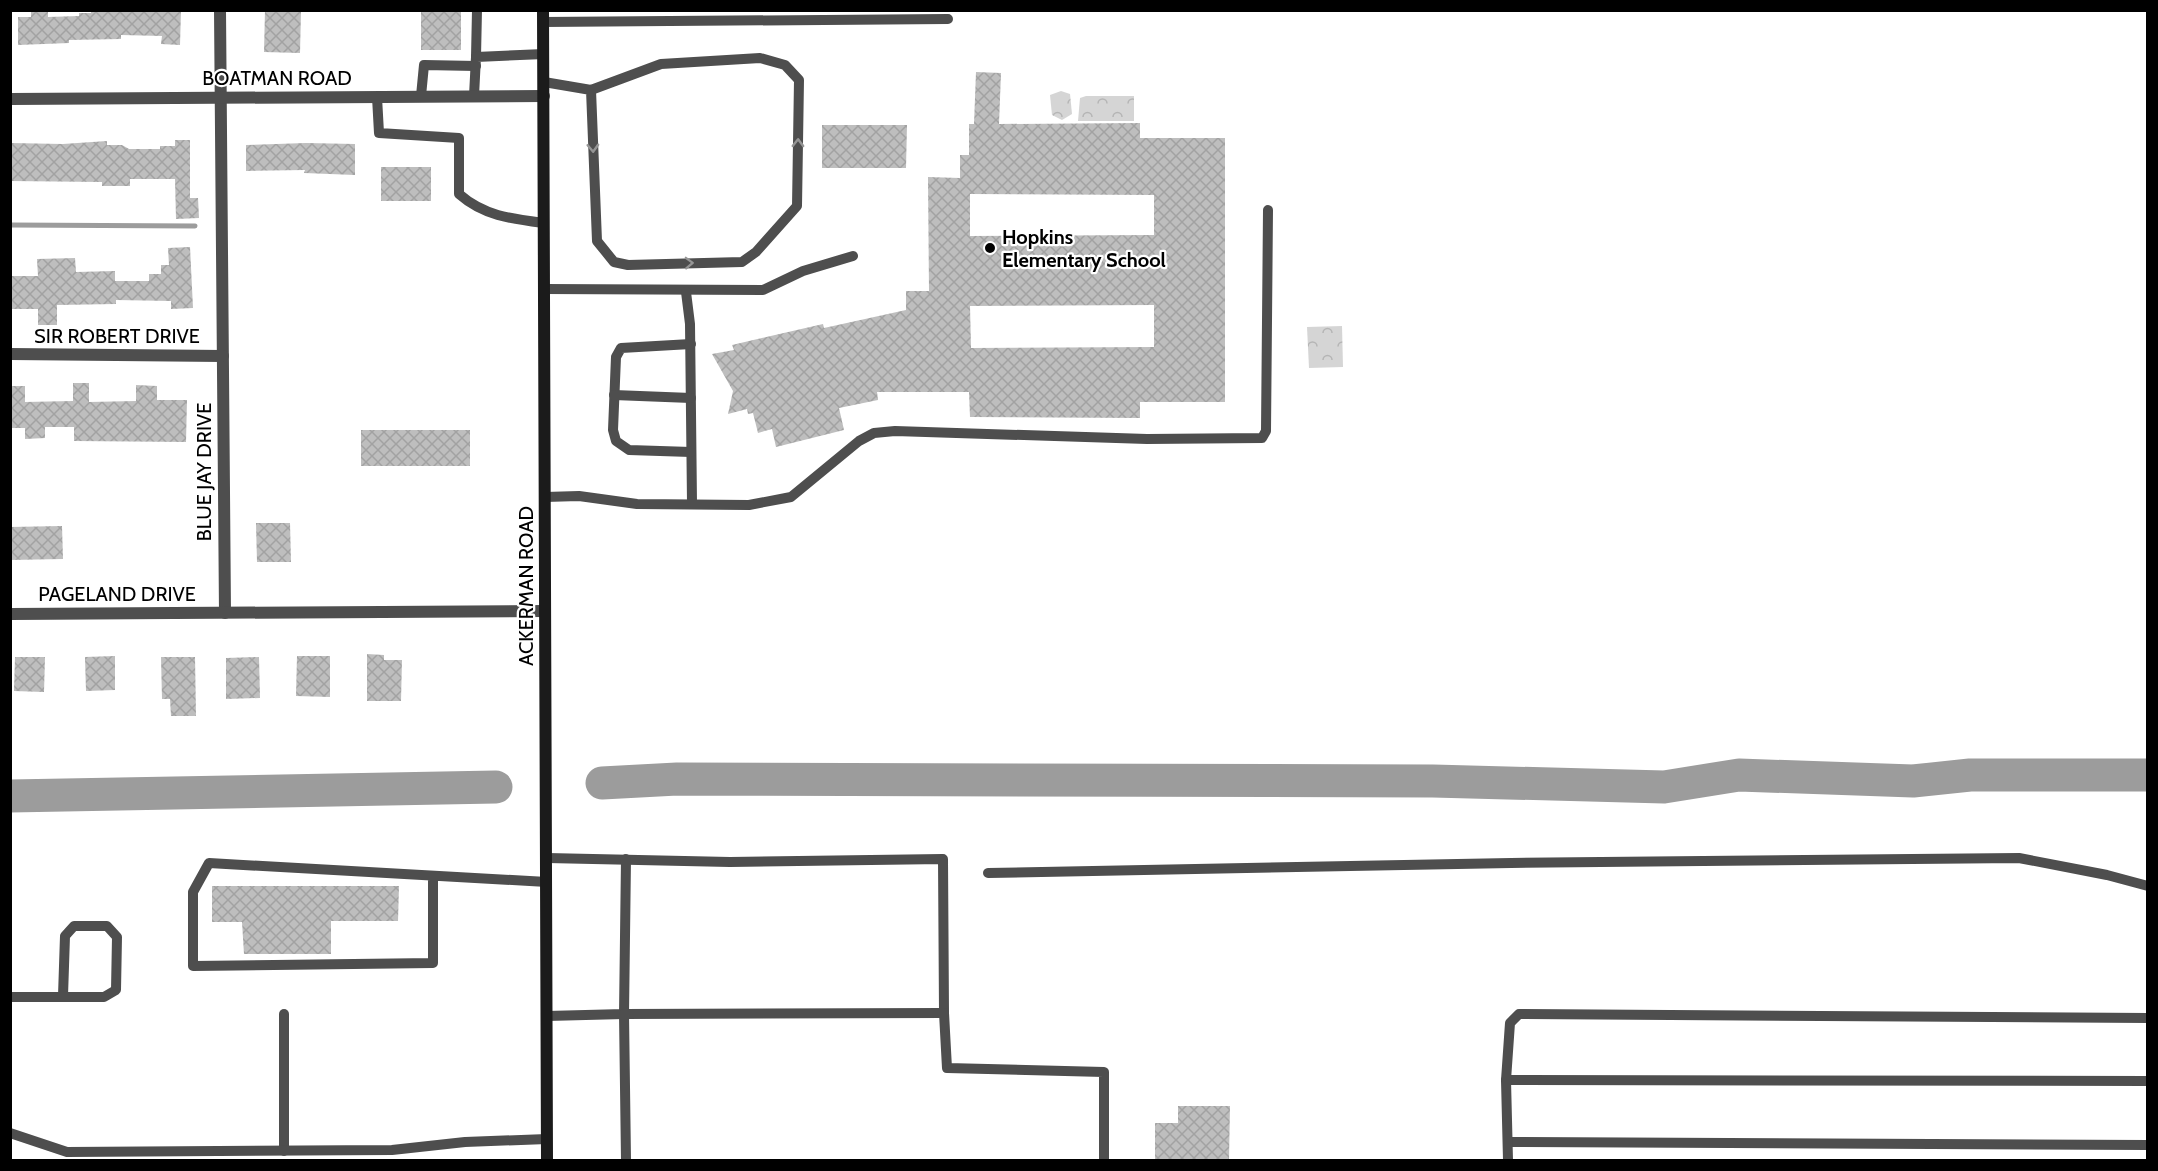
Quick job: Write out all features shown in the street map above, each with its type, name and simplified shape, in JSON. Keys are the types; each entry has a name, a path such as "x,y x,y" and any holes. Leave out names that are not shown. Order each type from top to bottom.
{"street":[{"name":"BLUE JAY DRIVE","path":"220,10 225,613"},
{"name":"ACKERMAN ROAD","path":"543,16 547,1161"},
{"name":"BOATMAN ROAD","path":"10,99 544,96"},
{"name":"SIR ROBERT DRIVE","path":"10,354 223,356"},
{"path":"225,613 545,612"},
{"name":"PAGELAND DRIVE","path":"10,614 225,613"}],"lane":[{"path":"474,96 477,10"},
{"path":"543,16 797,15 948,19"},
{"path":"422,96 424,65 544,54"},
{"path":"544,82 591,90 661,64 760,58 785,65 799,80 796,206 756,252 742,261 628,266 614,261 597,241 591,90"},
{"path":"377,97 379,133 459,138 459,194 472,205 501,218 544,223"},
{"path":"545,497 579,496 637,504 749,505 791,497 859,441 874,433 895,431 1147,439 1262,438 1266,430 1268,210"},
{"path":"544,289 686,292 763,290 803,271 853,256"},
{"path":"686,292 691,344 692,503"},
{"path":"691,344 621,348 616,357 613,430 616,441 629,450 691,452"},
{"path":"615,395 691,398"},
{"path":"546,858 730,862 943,859 944,1013 947,1068 1104,1072 1104,1161"},
{"path":"988,873 1499,863 2019,858 2107,875 2148,886"},
{"path":"626,859 624,1014 626,1161"},
{"path":"433,876 433,963 193,966 193,892 209,863 546,882"},
{"path":"10,997 104,997 116,990 117,937 107,926 74,926 64,936 63,996"},
{"path":"547,1016 944,1013"},
{"path":"284,1014 284,1151"},
{"path":"1508,1161 1506,1080 1510,1023 1519,1014 2148,1018"},
{"path":"1506,1080 2148,1081"},
{"path":"10,1133 67,1152 392,1150 465,1142 547,1139"},
{"path":"1508,1142 2148,1144"}],"green space":[{"path":"1061,91 1070,94 1072,114 1062,120 1052,115 1050,95"},
{"path":"1134,96 1134,121 1078,121 1080,98"},
{"path":"1342,326 1343,367 1309,368 1307,327"}],"building":[{"path":"31,10 48,10 48,17 79,16 79,13 91,13 91,10 181,10 180,45 161,44 162,36 121,35 121,39 69,40 69,43 18,45 18,17 31,17"},
{"path":"265,10 301,11 300,53 264,52"},
{"path":"421,10 461,10 461,50 421,50"},
{"path":"976,72 1001,73 999,124 1140,123 1140,138 1225,138 1225,402 1140,402 1140,418 970,417 969,392 877,392 878,400 839,408 844,430 776,447 772,429 758,433 753,413 748,414 747,409 728,414 733,391 712,354 734,350 732,345 823,324 824,328 906,310 906,291 929,291 928,177 960,178 960,155 969,155 969,124 974,124","holes":["970,194 1154,195 1154,235 970,236","1154,305 1154,347 971,348 970,306"]},
{"path":"822,125 907,125 906,168 822,168"},
{"path":"175,140 190,140 190,198 198,198 199,218 176,219 175,179 130,179 130,186 102,186 102,182 10,181 10,143 63,144 107,141 107,145 122,145 129,149 160,149 160,146 175,146"},
{"path":"355,144 355,175 304,173 305,170 246,171 246,145"},
{"path":"381,167 431,167 431,201 381,201"},
{"path":"190,247 193,308 171,309 171,301 116,300 116,304 57,305 57,325 38,325 38,309 10,309 10,276 38,276 37,259 75,258 76,272 115,271 115,281 149,281 149,274 161,274 161,265 169,265 168,248"},
{"path":"73,383 89,383 89,402 136,401 136,385 157,386 157,400 187,400 186,442 74,441 74,427 45,427 45,438 25,439 25,428 10,428 10,386 25,386 25,402 73,401"},
{"path":"361,430 470,430 470,466 361,466"},
{"path":"256,523 290,523 291,562 257,562"},
{"path":"62,526 63,559 10,560 10,527"},
{"path":"367,654 384,655 384,660 402,660 401,701 367,701"},
{"path":"115,656 115,690 86,691 85,657"},
{"path":"297,656 330,656 330,697 296,696"},
{"path":"15,657 45,657 44,692 14,691"},
{"path":"161,657 195,657 196,716 171,716 170,699 162,699"},
{"path":"259,657 260,698 226,699 226,658"},
{"path":"212,886 399,886 398,921 331,921 331,954 244,954 242,922 212,922"},
{"path":"1178,1106 1230,1106 1229,1161 1155,1161 1155,1123 1178,1123"}],"waterway":[{"path":"10,225 195,226"},
{"path":"602,783 677,779 1433,781 1664,787 1739,775 1913,781 1970,775 2148,775"},
{"path":"10,796 496,787"}],"place":[{"name":"Hopkins Elementary School","path":"990,248"}]}
